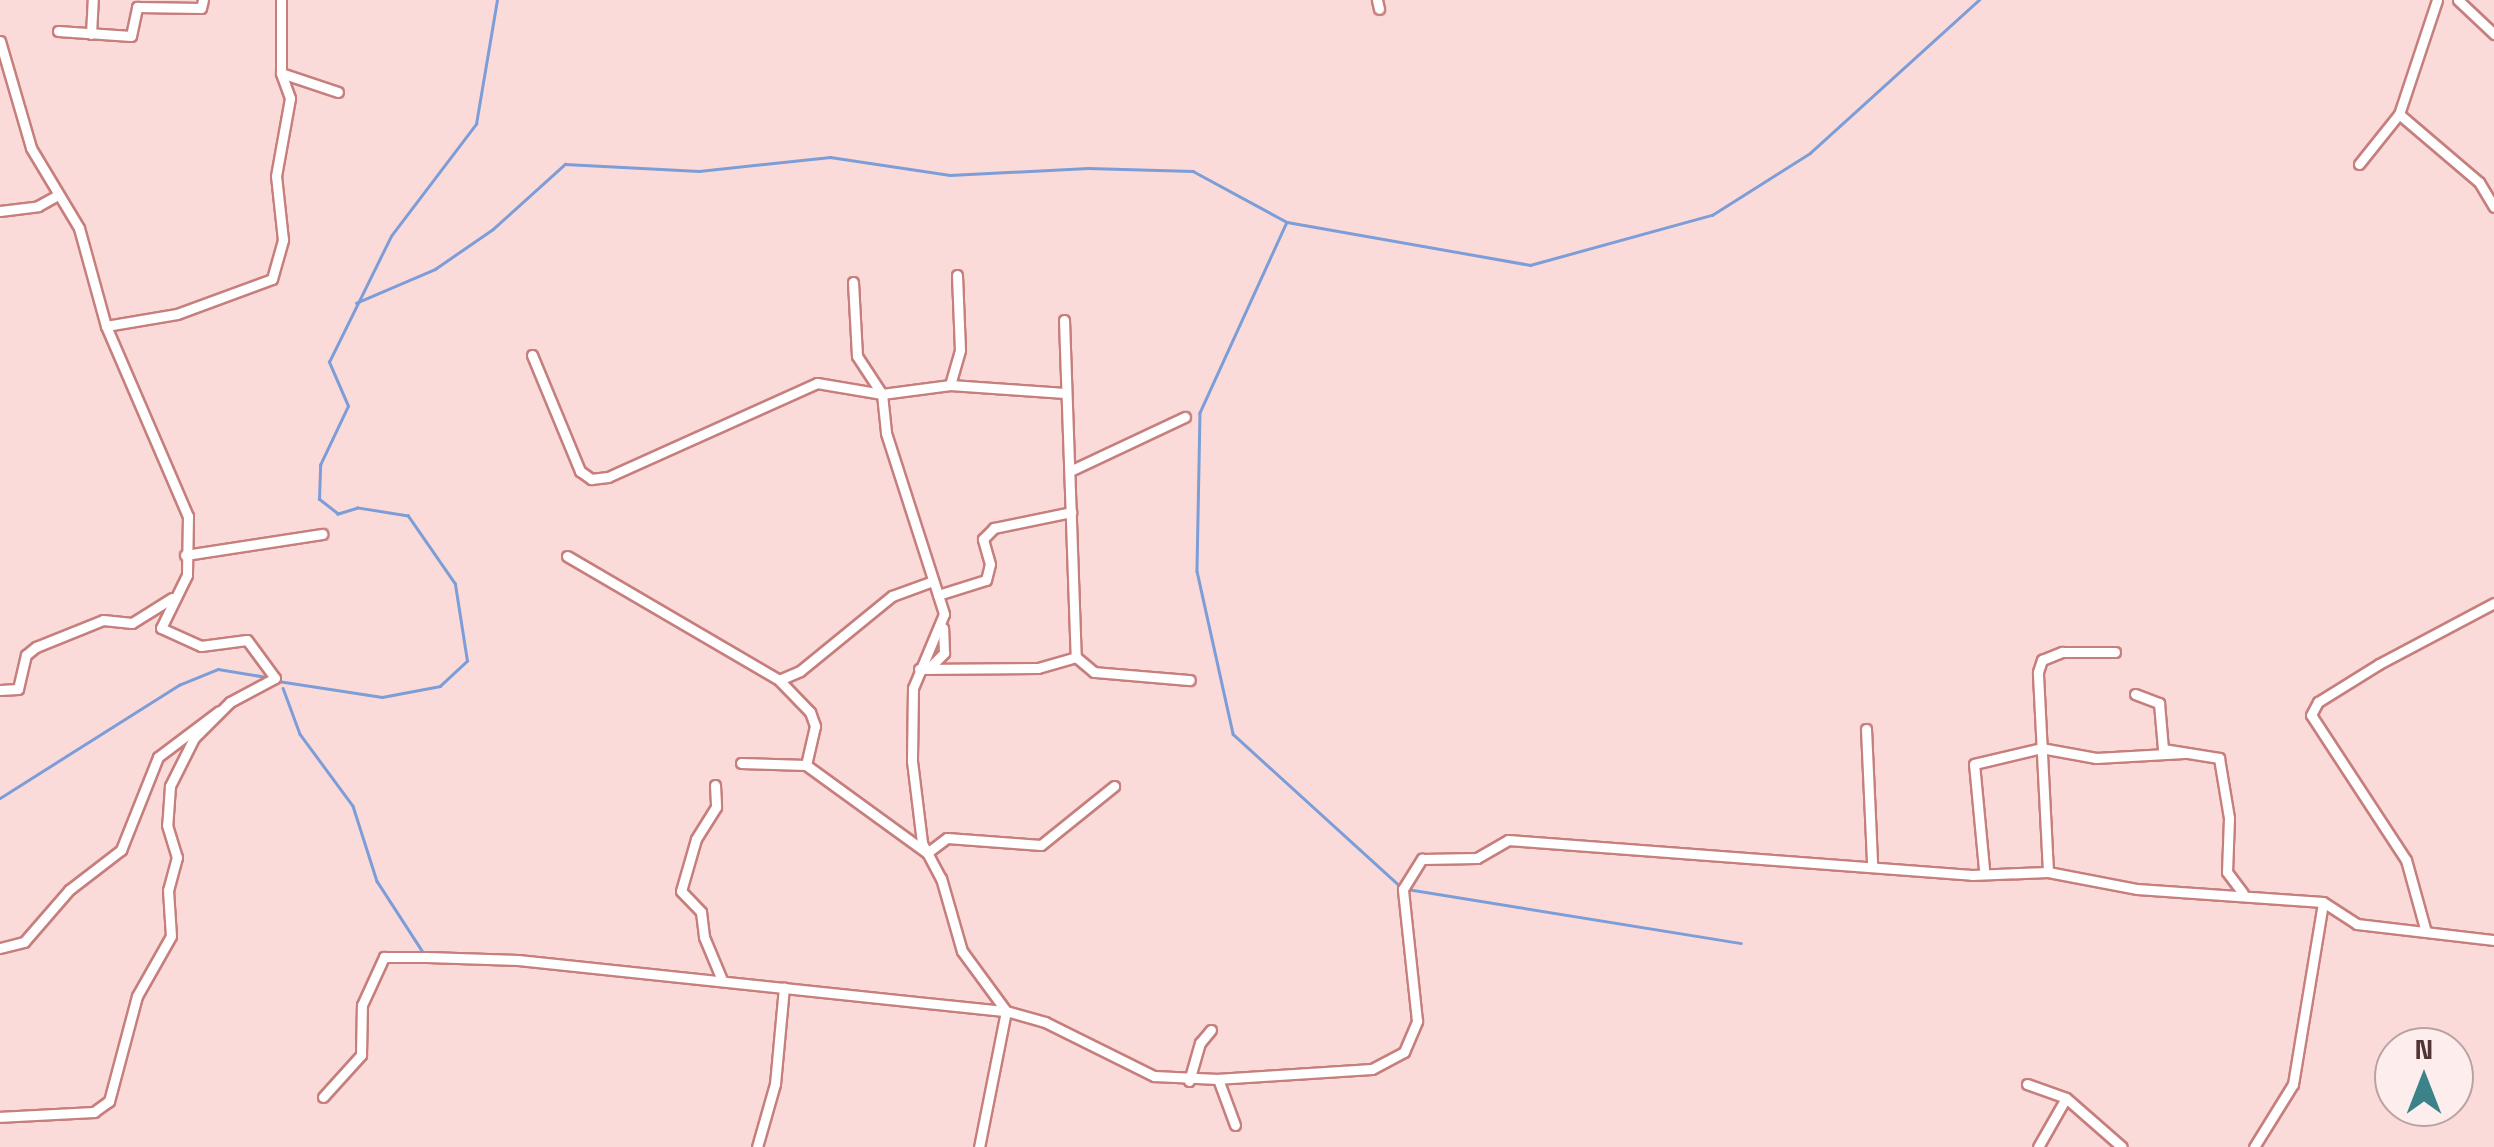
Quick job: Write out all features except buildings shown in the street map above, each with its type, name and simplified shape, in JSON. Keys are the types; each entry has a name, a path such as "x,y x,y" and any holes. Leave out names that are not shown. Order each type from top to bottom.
{"street":[{"path":"91,34 93,0"},
{"path":"58,31 131,36 137,7 190,2 202,8 203,0"},
{"path":"106,326 176,314 272,279 282,240 276,176 290,98 281,73 281,0"},
{"path":"2358,164 2399,114 2437,0"},
{"path":"2458,0 2492,28"},
{"path":"0,41 24,132 90,256 106,326 180,488 188,516 188,576 172,598 162,628 201,646 247,640 273,668 275,678 158,756 121,850 68,890 24,942 0,948"},
{"path":"281,73 338,92"},
{"path":"2399,114 2479,182 2494,207"},
{"path":"0,210 38,206 58,195"},
{"path":"950,385 960,350 956,275"},
{"path":"852,282 857,356 882,394 886,432 938,595 943,625 923,669 912,761 928,854 962,951 1006,1012 978,1147"},
{"path":"1064,320 1076,656 1094,672 1190,680"},
{"path":"532,355 580,471 591,479 608,477 818,383 882,394 950,385 1065,392"},
{"path":"1070,471 1185,418"},
{"path":"938,595 986,580 990,564 982,540 994,528 1070,512"},
{"path":"185,554 322,534"},
{"path":"567,556 780,680 810,712 815,726 806,765"},
{"path":"780,680 800,672 892,596 933,581"},
{"path":"0,690 18,689 26,655 36,647 103,620 132,623 172,598"},
{"path":"2426,932 2406,860 2311,715 2318,702 2444,624 2494,603"},
{"path":"2048,872 2041,748 2042,660 2062,652 2115,652"},
{"path":"923,669 1038,668 1076,656"},
{"path":"2135,694 2159,703 2163,750 2219,758 2229,818 2227,872 2243,892"},
{"path":"0,1117 94,1112 110,1101 137,996 171,936 168,890 178,857 168,824 170,786 189,744 222,710"},
{"path":"1866,729 1872,863"},
{"path":"1984,869 1974,764 2041,748 2096,758 2184,753"},
{"path":"741,763 806,765 928,854"},
{"path":"715,785 716,807 696,839 681,891 701,912 704,937 722,980"},
{"path":"928,854 947,838 1042,845 1114,786"},
{"path":"323,1097 361,1055 362,1005 384,956 518,960 1006,1012 1045,1022 1154,1076 1188,1081 1372,1069 1404,1052 1417,1021 1403,889 1422,859 1477,858 1508,840 1872,863 1972,874 1984,869 2048,872 2165,892 2243,892 2324,902 2357,924 2494,940"},
{"path":"2254,1147 2293,1084 2324,902"},
{"path":"757,1147 775,1084 784,987"},
{"path":"1188,1081 1200,1043 1211,1030"},
{"path":"1216,1079 1235,1125"},
{"path":"2028,1084 2066,1098 2122,1147"},
{"path":"2038,1147 2066,1098"}],"waterway":[{"path":"278,681 382,697 440,686 467,661 455,584 408,516 358,508 338,514 319,499 320,465 348,406 329,362 391,236 476,124 497,0"},
{"path":"356,303 435,269 493,229 565,164 699,171 830,157 950,175 1088,168 1193,171 1287,222 1530,265 1712,215 1810,153 1979,0"},
{"path":"1287,222 1200,413 1197,571 1233,734 1400,886"},
{"path":"0,798 179,685 218,669 267,677"},
{"path":"283,688 300,734 353,806 377,881 423,952"},
{"path":"1407,889 1741,943"}]}
